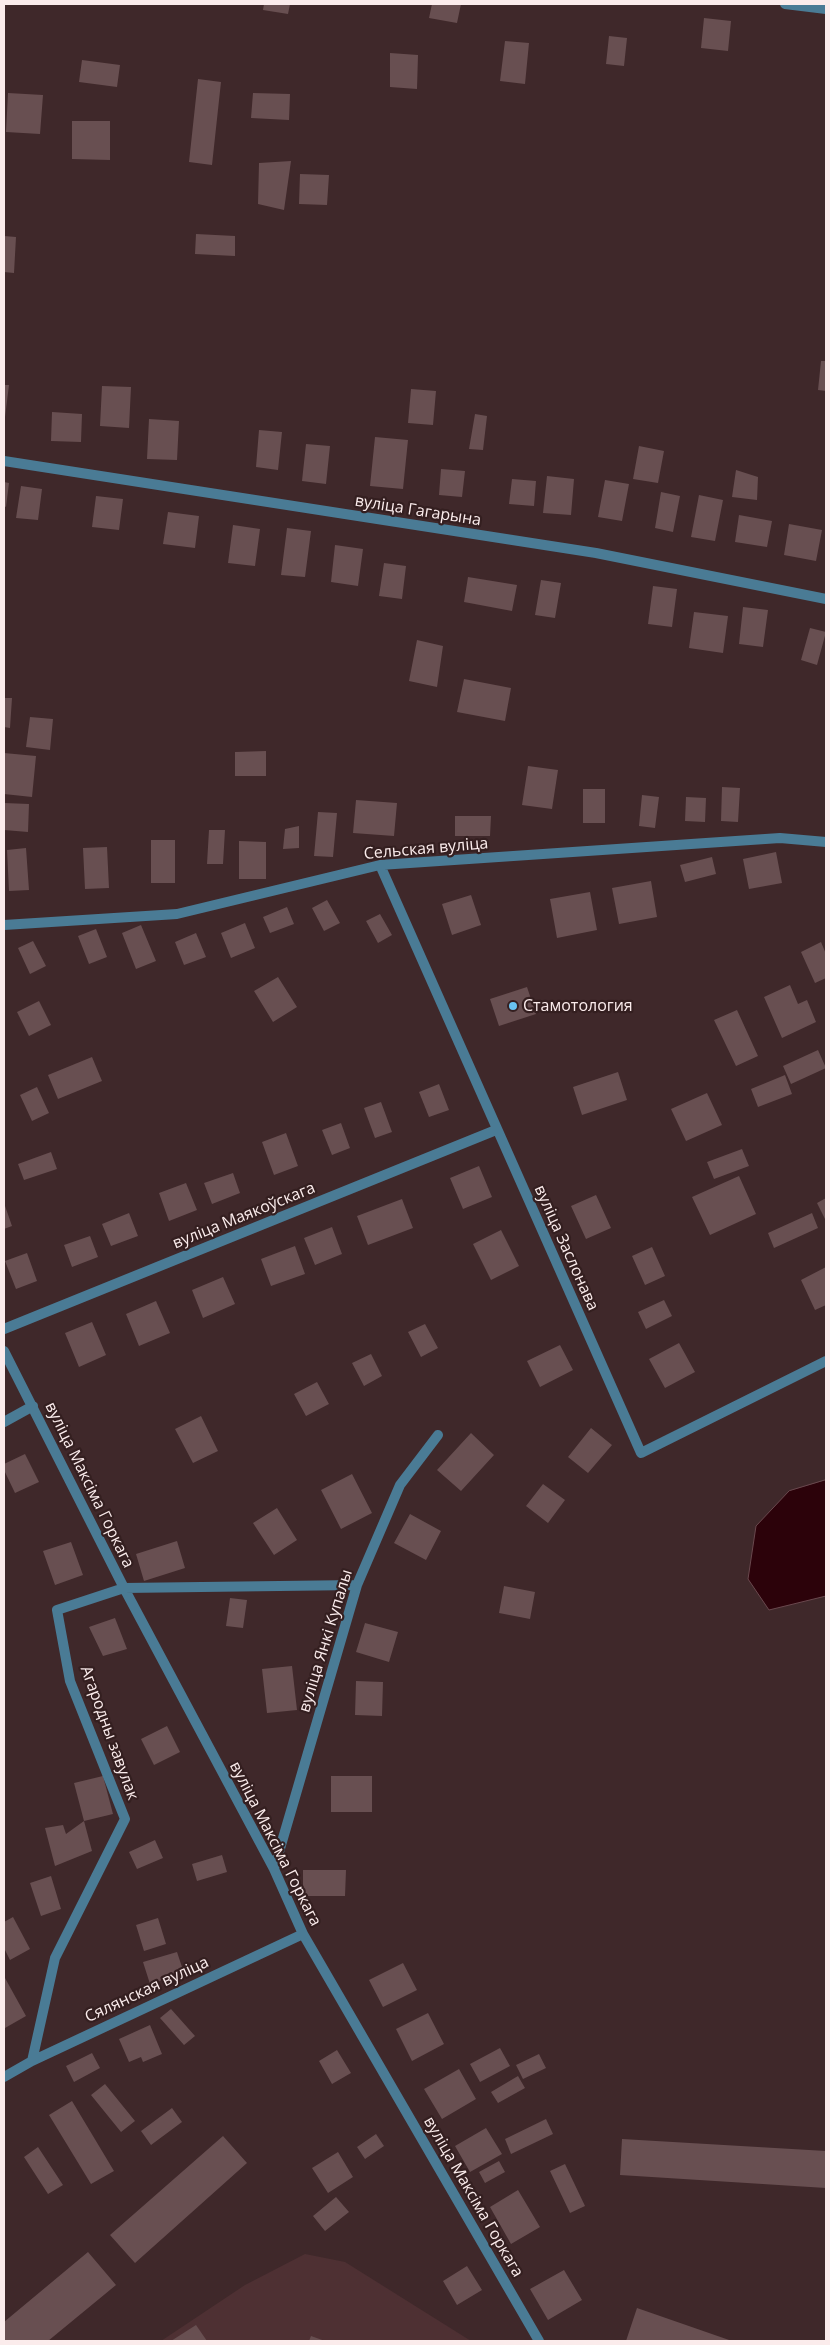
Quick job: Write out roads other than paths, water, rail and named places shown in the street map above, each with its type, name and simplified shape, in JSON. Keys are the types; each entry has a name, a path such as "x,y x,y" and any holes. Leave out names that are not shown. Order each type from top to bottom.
{"street":[{"path":"785,4 826,9"},
{"name":"вуліца Гагарына","path":"4,461 596,553 826,598"},
{"name":"Сельская вуліца","path":"4,925 177,914 380,866 780,838 826,842"},
{"name":"вуліца Заслонава","path":"380,866 641,1453 826,1361"},
{"name":"вуліца Маякоўскага","path":"4,1329 496,1130"},
{"name":"вуліца Максіма Горкага","path":"4,1350 124,1588 274,1869 303,1934 539,2341"},
{"path":"4,1422 33,1406"},
{"name":"вуліца Янкі Купалы","path":"274,1869 357,1585 400,1485 438,1435"},
{"name":"Агародны завулак","path":"32,2061 55,1958 125,1818 70,1681 57,1610 124,1588 357,1585"},
{"name":"Сялянская вуліца","path":"4,2077 32,2061 303,1934"}],"place":[{"name":"Стамотология","path":"513,1006"}]}
